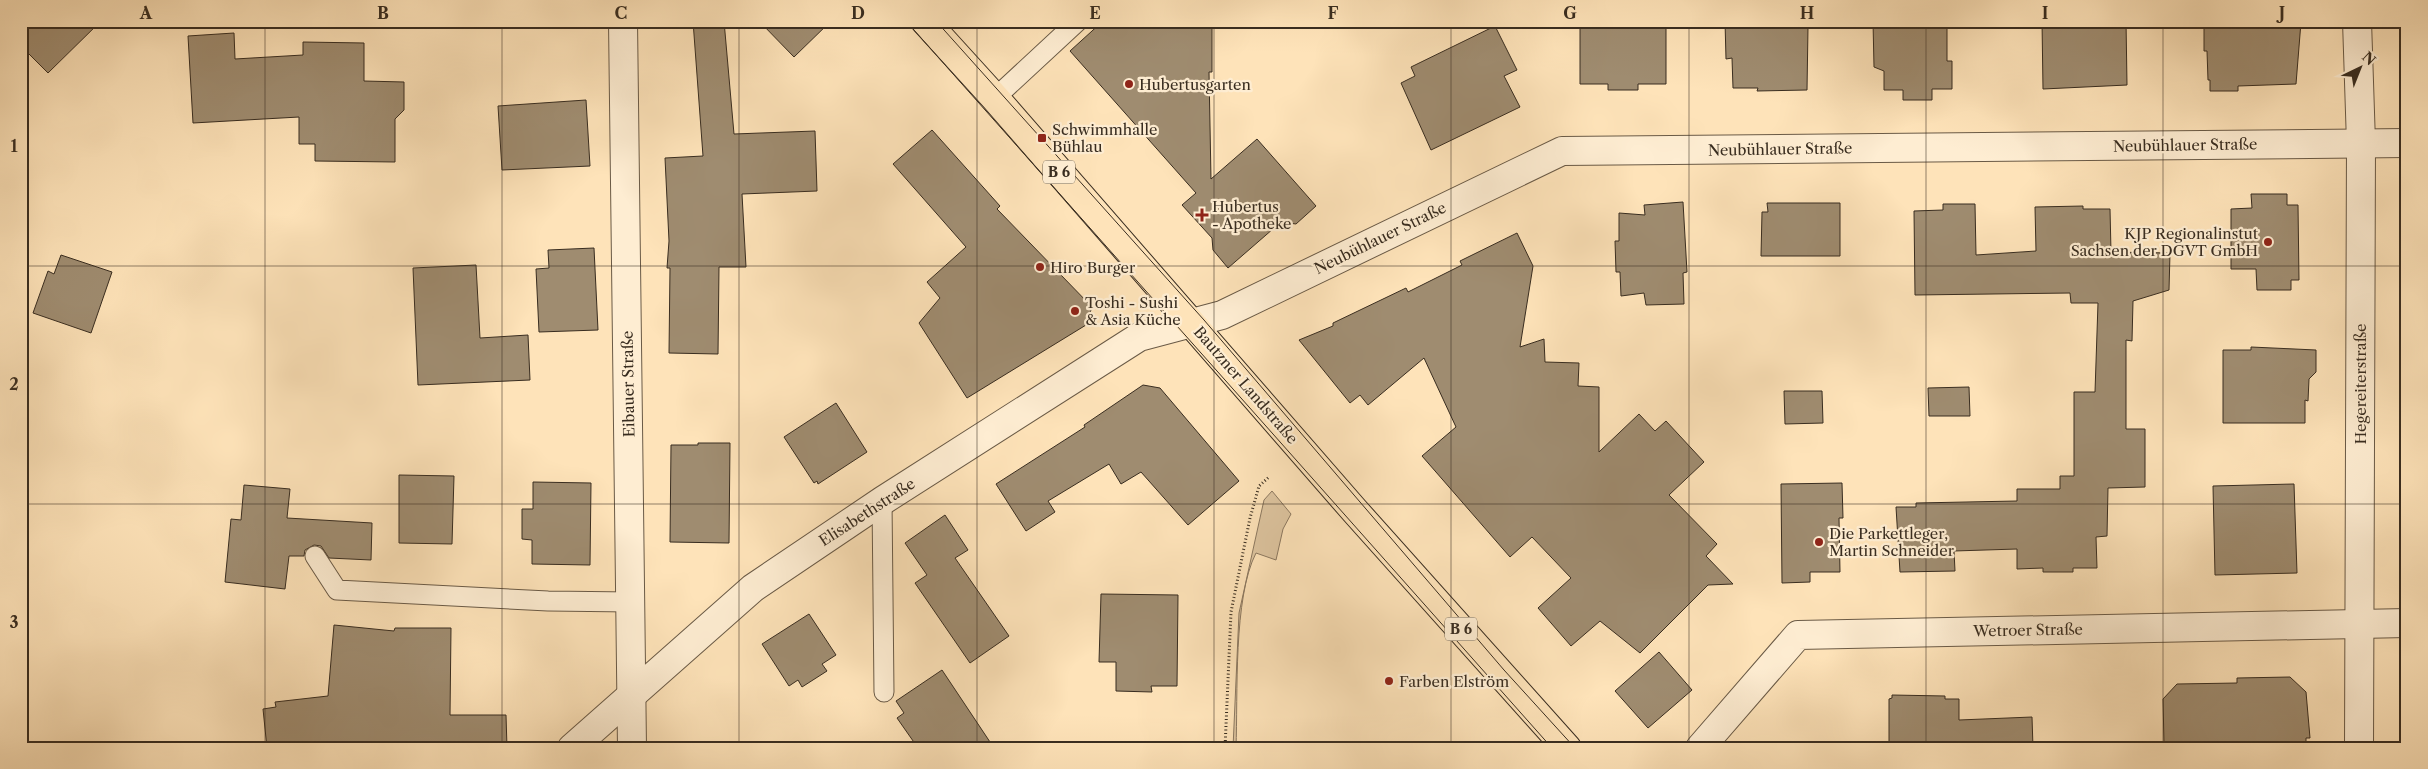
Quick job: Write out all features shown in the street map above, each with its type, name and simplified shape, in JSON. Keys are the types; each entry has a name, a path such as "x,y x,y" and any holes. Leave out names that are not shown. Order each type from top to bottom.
{"main road":[{"name":"Bautzner Landstraße","path":"925,21 995,98 1354,510 1567,748"}],"street":[{"name":"Eibauer Straße","path":"623,21 632,748"},
{"name":"Hegereiterstraße","path":"2357,21 2361,143 2359,748"},
{"name":"Neubühlauer Straße","path":"1192,323 1222,315 1562,151 2407,143"},
{"name":"Elisabethstraße","path":"572,748 753,588 882,501 1139,338 1192,323"},
{"name":"Wetroer Straße","path":"1700,748 1798,635 2407,623"}],"lane":[{"path":"995,98 1078,21"},
{"path":"882,501 884,692"},
{"path":"315,556 337,590 548,601 631,602"}],"path":[{"path":"1224,748 1231,612 1250,518 1259,486 1269,477"}],"shaded area":[{"path":"1272,491 1291,514 1283,529 1276,560 1256,553 1243,595 1238,648 1236,748 1233,748 1239,613 1264,500"}],"building":[{"path":"21,21 101,21 48,73 21,46"},
{"path":"693,21 724,21 734,134 815,131 817,191 742,194 746,267 719,267 718,354 669,353 670,268 667,268 669,241 665,158 703,156"},
{"path":"759,21 831,21 794,57"},
{"path":"1103,21 1212,21 1212,72 1209,72 1211,179 1257,139 1316,206 1296,224 1281,222 1228,268 1213,250 1212,238 1182,205 1196,193 1070,51"},
{"path":"1607,21 1666,22 1666,84 1638,84 1638,90 1608,90 1608,84 1580,84 1580,23"},
{"path":"1725,21 1805,21 1805,27 1808,27 1807,90 1757,91 1758,88 1733,88 1732,58 1726,59"},
{"path":"1873,21 1947,21 1947,61 1952,61 1952,89 1932,89 1932,100 1903,100 1903,90 1884,90 1884,71 1874,67"},
{"path":"2042,21 2126,21 2127,85 2043,89"},
{"path":"2204,21 2301,22 2296,84 2238,86 2238,91 2210,91 2207,51 2204,51"},
{"path":"1495,26 1517,70 1504,76 1520,107 1431,150 1401,83 1415,76 1411,67"},
{"path":"234,33 235,59 303,55 303,42 364,43 364,81 404,82 404,110 395,119 395,162 315,161 315,144 299,144 299,117 193,123 188,36"},
{"path":"586,100 590,166 502,170 498,106"},
{"path":"932,130 1000,206 997,209 1092,307 1086,325 967,398 919,323 940,298 927,282 966,247 893,164"},
{"name":"KJP Regionalinstut Sachsen der DGVT GmbH","path":"2251,194 2287,194 2287,205 2298,205 2299,280 2291,280 2291,290 2257,290 2256,269 2231,269 2231,209 2252,208"},
{"path":"1683,202 1687,272 1683,273 1684,304 1646,305 1644,293 1621,296 1620,272 1616,272 1615,241 1619,241 1619,213 1645,215 1644,205"},
{"path":"1767,203 1840,203 1840,256 1761,256 1762,212 1768,212"},
{"path":"1943,204 1975,204 1976,255 2036,251 2035,207 2083,206 2083,209 2110,209 2111,252 2170,253 2169,290 2133,301 2132,341 2126,340 2126,429 2145,429 2145,487 2108,488 2107,536 2096,537 2097,568 2073,568 2073,572 2043,572 2043,568 2017,569 2017,549 1954,551 1955,571 1900,572 1896,507 1916,507 1916,503 2017,501 2017,489 2060,489 2060,476 2074,476 2074,392 2095,392 2098,303 2071,303 2070,293 1915,295 1914,211 1943,210"},
{"path":"1517,233 1533,266 1520,347 1544,339 1545,362 1579,363 1578,386 1599,387 1599,452 1639,414 1655,431 1666,421 1704,462 1669,495 1717,544 1706,556 1733,584 1708,585 1640,653 1600,621 1571,646 1538,608 1571,578 1532,537 1510,557 1422,456 1456,427 1424,358 1368,405 1360,395 1350,403 1299,340 1333,326 1333,323 1406,288 1408,292 1462,265 1460,261"},
{"path":"594,248 598,330 539,332 536,269 549,268 548,250"},
{"path":"61,255 112,272 91,333 33,313 48,271 54,274"},
{"path":"476,265 480,338 528,335 530,380 418,385 413,268"},
{"path":"2251,347 2316,350 2316,372 2309,379 2308,401 2305,400 2305,423 2223,423 2223,350 2251,350"},
{"path":"1143,385 1160,388 1239,481 1188,525 1141,472 1121,484 1109,464 1048,501 1055,512 1026,531 996,484 1085,427 1084,425"},
{"path":"1969,387 1970,416 1929,416 1928,388"},
{"path":"1784,391 1822,391 1823,423 1785,424"},
{"path":"836,403 867,452 818,484 817,481 814,483 784,437"},
{"path":"698,443 730,443 729,543 670,542 671,445 698,445"},
{"path":"399,475 454,476 452,544 399,543"},
{"path":"533,482 591,483 590,565 532,564 532,540 522,539 522,509 533,509"},
{"path":"1842,483 1843,518 1839,518 1840,572 1810,572 1810,582 1782,583 1781,484"},
{"path":"2294,484 2297,573 2215,575 2213,486"},
{"path":"244,485 290,489 287,518 372,523 371,560 329,558 321,546 314,545 305,550 304,556 289,556 285,589 225,582 231,519 241,520"},
{"path":"945,515 968,550 955,558 1009,636 970,663 915,583 927,575 905,543"},
{"path":"1101,594 1178,595 1177,686 1151,686 1152,692 1116,691 1116,662 1099,662"},
{"path":"809,614 836,655 822,664 827,671 802,687 798,680 789,686 762,644"},
{"path":"334,625 394,631 395,628 451,628 450,715 506,715 507,748 267,748 263,709 276,707 275,702 328,696"},
{"path":"1659,652 1692,690 1648,728 1615,691"},
{"path":"942,670 994,748 918,748 897,718 904,713 896,701"},
{"path":"2290,677 2306,692 2310,738 2306,738 2306,748 2166,748 2164,744 2163,699 2177,684 2237,683 2237,678"},
{"path":"1892,695 1945,696 1945,699 1959,699 1959,720 2032,717 2033,748 1889,748 1889,699 1892,698"}],"tram line":[{"path":"906,21 1552,748"},
{"path":"936,21 1204,320 1504,670 1575,748"}],"place":[{"name":"Hubertusgarten","path":"1129,84"},
{"name":"Schwimmhalle Bühlau","path":"1042,138"},
{"name":"Hubertus - Apotheke","path":"1202,215"},
{"name":"KJP Regionalinstut Sachsen der DGVT GmbH","path":"2268,242"},
{"name":"Hiro Burger","path":"1040,267"},
{"name":"Toshi - Sushi & Asia Küche","path":"1075,311"},
{"name":"Die Parkettleger, Martin Schneider","path":"1819,542"},
{"name":"Farben Elström","path":"1389,681"}]}
